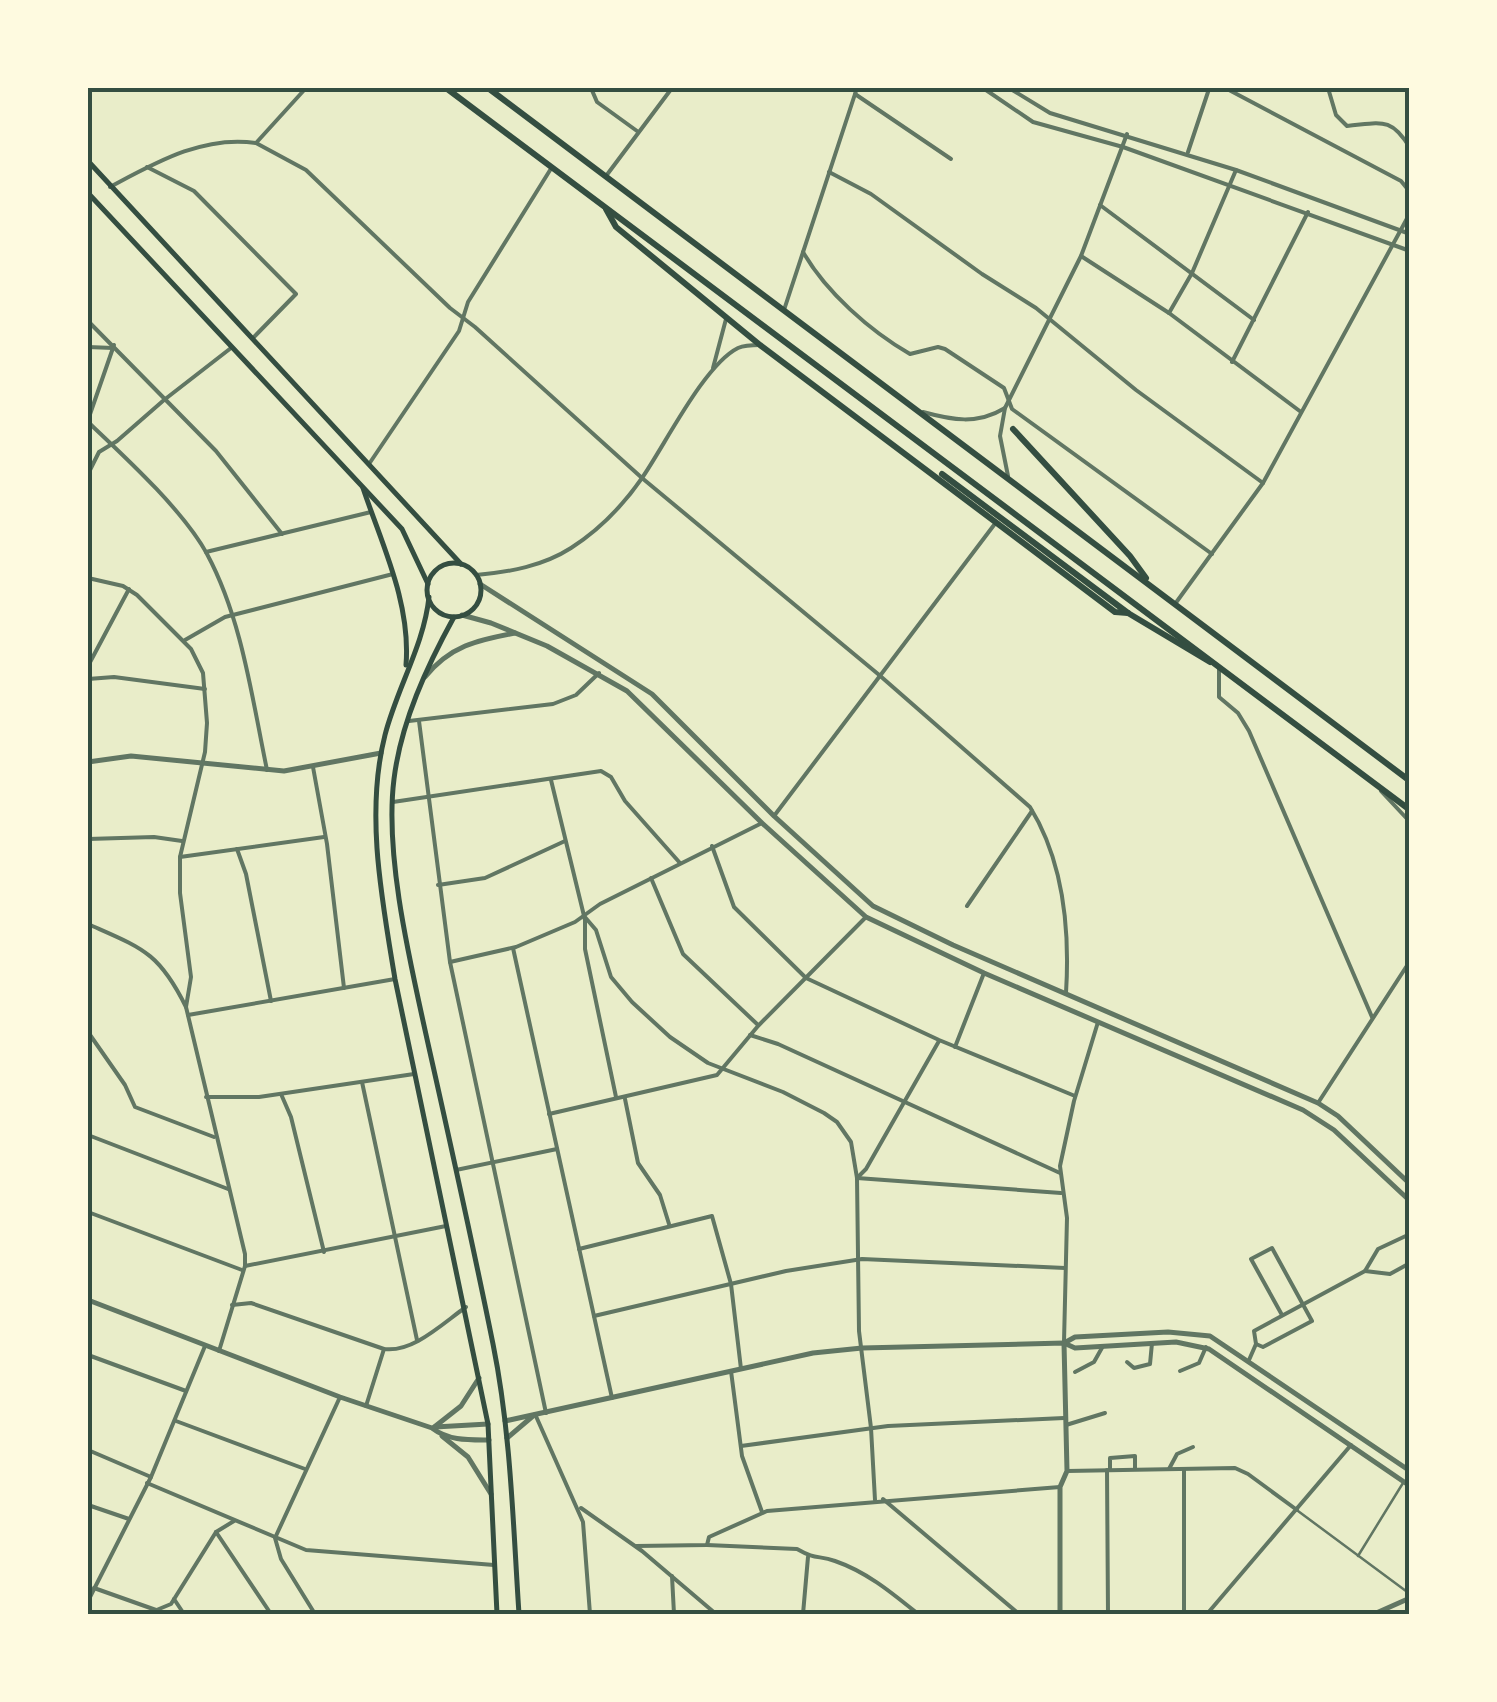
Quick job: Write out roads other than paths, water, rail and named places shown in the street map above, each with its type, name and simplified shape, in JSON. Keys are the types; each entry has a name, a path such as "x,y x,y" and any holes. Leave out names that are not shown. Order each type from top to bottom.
{"highway":[{"path":"446,88 1410,810"},
{"path":"488,88 1410,781"},
{"path":"603,203 616,227 760,346 1116,612 1128,613"},
{"path":"1012,429 1130,556 1152,587"},
{"path":"942,474 1128,613 1204,661 1217,665"}],"main road":[{"path":"88,161 461,564 476,575 480,584 475,606 458,616 423,679 401,751 393,802 408,949 496,1356 507,1438 518,1614"},
{"path":"89,197 402,529 428,584 424,628 380,753 376,806 395,978 488,1424 497,1614"},
{"path":"362,485 393,574 407,636 406,674"},
{"path":"428,584 440,567 461,564"},
{"path":"428,596 438,611 458,616"},
{"path":"488,1424 505,1421"},
{"path":"489,1440 507,1438"}],"street":[{"path":"256,142 306,88"},
{"path":"591,88 597,102 638,132"},
{"path":"606,176 672,88"},
{"path":"983,88 1033,122 1123,147 1410,250"},
{"path":"1008,88 1050,113 1236,170 1410,234"},
{"path":"1188,154 1206,94 1212,88 1229,90 1401,180 1410,192"},
{"path":"1328,88 1336,115 1347,126 1386,123 1398,129 1410,148"},
{"path":"784,310 856,91 951,159"},
{"path":"1008,478 1000,436 1004,408 1081,256 1127,134"},
{"path":"110,187 147,167 214,143 238,140 256,142 306,170 642,478 878,674 1032,810 1047,834 1060,885 1068,957 1066,993"},
{"path":"147,167 194,190 296,294 252,338"},
{"path":"369,464 459,331 468,302 552,167"},
{"path":"1168,313 1192,274 1236,170"},
{"path":"830,172 871,194 1048,318 1136,390 1263,483"},
{"path":"1100,205 1254,320"},
{"path":"1232,362 1308,212"},
{"path":"1175,604 1263,483 1410,213"},
{"path":"803,252 821,280 891,343 910,354 945,349 1004,388 1012,409 1212,554"},
{"path":"1081,256 1168,313 1303,413"},
{"path":"711,372 726,318"},
{"path":"88,321 216,451 282,534"},
{"path":"476,575 525,568 570,549 615,511 642,478 711,372 738,348 760,346"},
{"path":"88,347 114,347"},
{"path":"114,347 88,421 206,552 231,615 267,770"},
{"path":"88,474 96,456 231,348"},
{"path":"918,410 963,421 1004,408"},
{"path":"206,552 371,512"},
{"path":"774,816 996,523"},
{"path":"183,642 231,615 393,574"},
{"path":"88,578 129,589 200,661 208,723 204,764 180,858 180,893 191,977 186,1007"},
{"path":"480,584 652,694 774,816 873,906 952,945 1318,1103 1341,1118 1410,1184"},
{"path":"88,666 129,589"},
{"path":"458,616 517,633 599,673 640,702 866,918 1313,1115 1410,1201"},
{"path":"423,679 452,650 474,641 517,633"},
{"path":"1217,665 1220,697 1238,712 1249,731 1372,1017"},
{"path":"409,721 559,702 582,692 599,673"},
{"path":"88,679 114,678 205,689"},
{"path":"419,721 450,962 546,1413"},
{"path":"88,762 131,756 267,770 380,753"},
{"path":"313,766 326,837 344,988"},
{"path":"393,802 552,780 595,770 606,773 625,802 680,863"},
{"path":"552,780 584,916 585,949 616,1100"},
{"path":"1374,784 1410,822"},
{"path":"967,906 1032,810"},
{"path":"450,962 512,948 584,916 600,904 762,822"},
{"path":"180,858 326,837"},
{"path":"88,839 182,841"},
{"path":"438,885 486,878 565,841"},
{"path":"712,846 734,907 806,978 939,1040 1075,1096"},
{"path":"238,849 271,1001"},
{"path":"651,878 683,954 758,1026"},
{"path":"550,1114 712,1078 866,918 873,906"},
{"path":"584,916 596,930 611,977 670,1037 722,1070 784,1092 831,1118 851,1142 857,1178 858,1331 872,1428 874,1500"},
{"path":"88,924 153,956 186,1007 245,1254 219,1351"},
{"path":"512,948 612,1398"},
{"path":"1313,1115 1410,961"},
{"path":"955,1047 984,973"},
{"path":"188,1016 395,978"},
{"path":"1060,1614 1060,1487 1066,1471 1067,1218 1060,1173 1075,1096 1098,1022"},
{"path":"88,1032 126,1085 134,1107 216,1138"},
{"path":"750,1036 778,1044 1060,1173"},
{"path":"857,1178 866,1169 939,1040"},
{"path":"206,1097 259,1097 416,1074"},
{"path":"362,1082 417,1340"},
{"path":"280,1094 291,1117 324,1252"},
{"path":"624,1098 638,1163 660,1195 669,1224"},
{"path":"88,1135 228,1189"},
{"path":"456,1170 557,1149"},
{"path":"857,1178 1063,1193"},
{"path":"88,1212 244,1269 448,1226"},
{"path":"579,1249 712,1216 731,1284 741,1369"},
{"path":"1249,1360 1256,1344 1254,1331 1365,1270 1378,1249 1410,1234"},
{"path":"1256,1344 1264,1347 1312,1320 1272,1248 1251,1259 1282,1316"},
{"path":"594,1316 786,1271 857,1260 1065,1268"},
{"path":"1365,1270 1390,1274 1410,1263"},
{"path":"88,1300 454,1438 489,1440"},
{"path":"232,1305 251,1303 384,1349 398,1350 466,1307"},
{"path":"1064,1343 1075,1337 1168,1332 1216,1339 1410,1472 1407,1484 1358,1556"},
{"path":"1197,1334 1198,1344"},
{"path":"1127,1362 1134,1368 1150,1364 1152,1343"},
{"path":"505,1421 804,1355 862,1348 1198,1344 1407,1484"},
{"path":"88,1601 149,1480 204,1346"},
{"path":"1075,1372 1097,1360 1102,1346"},
{"path":"1180,1371 1199,1362 1206,1346"},
{"path":"366,1406 384,1349"},
{"path":"88,1355 188,1392"},
{"path":"731,1372 740,1446 762,1512"},
{"path":"432,1428 465,1402 480,1375"},
{"path":"315,1614 281,1559 275,1538 340,1397"},
{"path":"740,1446 872,1428 1065,1422 1105,1413"},
{"path":"507,1438 536,1414"},
{"path":"536,1414 585,1531 590,1614"},
{"path":"176,1420 306,1470"},
{"path":"432,1428 488,1424"},
{"path":"432,1428 468,1457 491,1494"},
{"path":"1206,1614 1351,1445"},
{"path":"1169,1470 1177,1454 1192,1447"},
{"path":"88,1450 234,1521 311,1551 495,1565"},
{"path":"1108,1614 1110,1458 1135,1456 1136,1470"},
{"path":"1066,1471 1238,1468 1410,1596 1374,1614"},
{"path":"1184,1469 1184,1614"},
{"path":"707,1545 708,1538 762,1512 1060,1487"},
{"path":"883,1499 1019,1614"},
{"path":"88,1504 129,1519"},
{"path":"577,1505 636,1546 716,1614"},
{"path":"147,1614 174,1600 216,1532 234,1521"},
{"path":"216,1532 271,1614"},
{"path":"636,1546 797,1549 808,1557 828,1558 858,1572 918,1614"},
{"path":"804,1614 808,1557"},
{"path":"672,1576 674,1614"},
{"path":"94,1588 157,1611"},
{"path":"174,1600 184,1614"}]}
